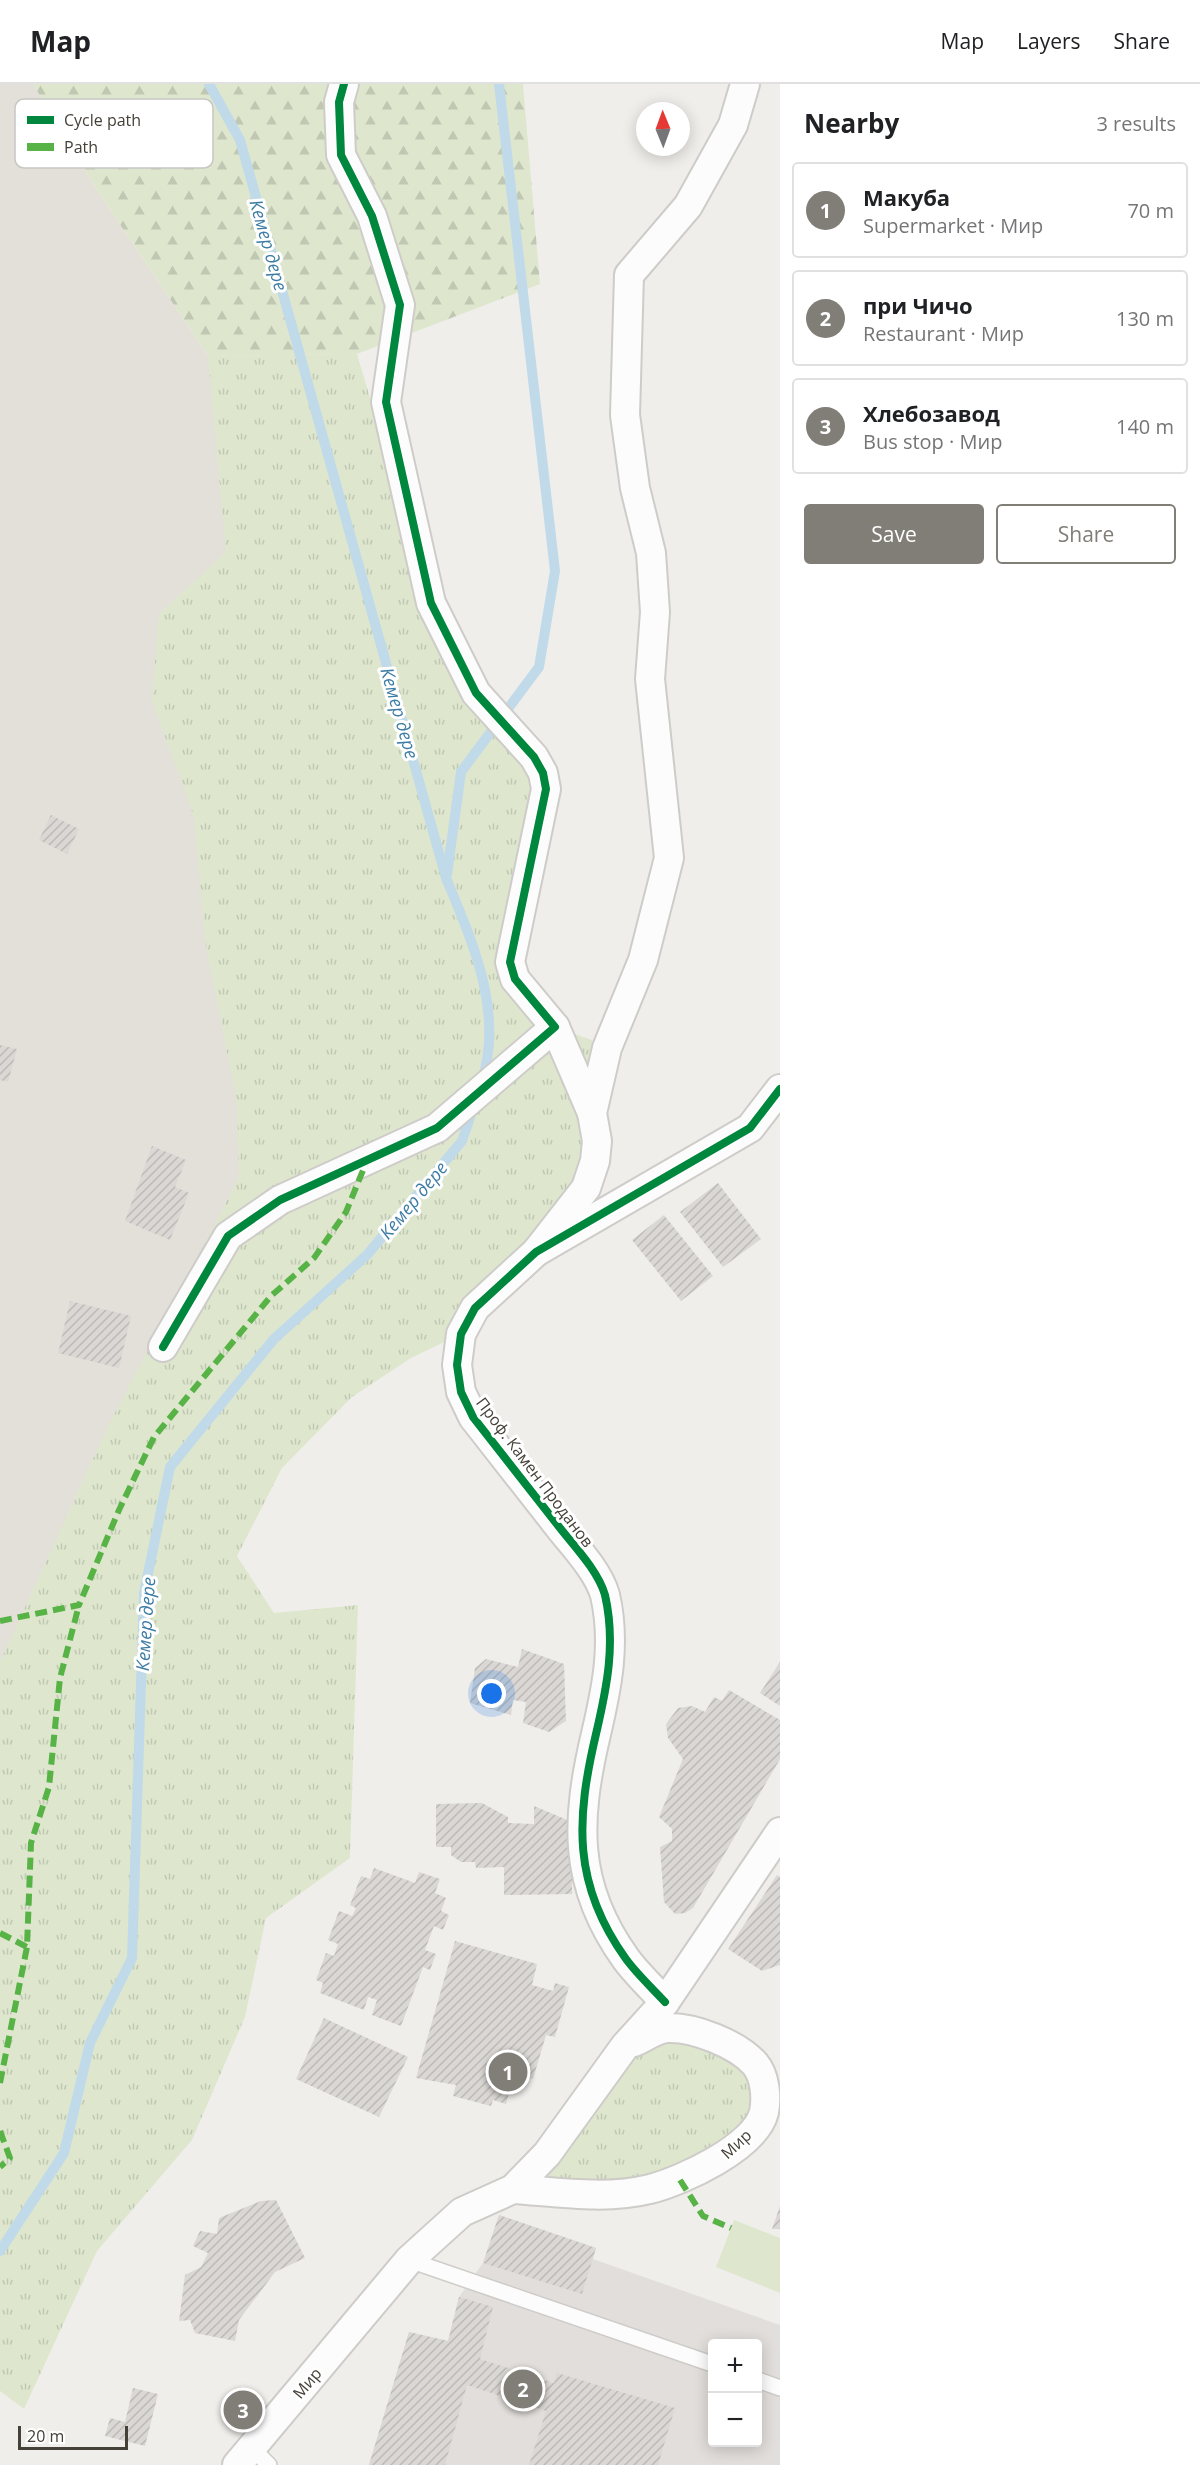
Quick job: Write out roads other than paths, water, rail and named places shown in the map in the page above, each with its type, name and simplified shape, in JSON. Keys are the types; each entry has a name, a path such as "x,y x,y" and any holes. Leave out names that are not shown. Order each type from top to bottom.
{"street":[{"path":"344,84 339,102 341,155 372,216 400,305 386,402 431,603 476,693 534,757 543,773 546,789 510,962 515,979 555,1027 592,1113 597,1141 595,1161 586,1188 536,1252"},
{"path":"592,1113 607,1048 643,960 669,858 650,680 655,612 651,553 635,488 625,415 629,275 688,206 733,125 745,84"},
{"path":"163,1347 228,1236 280,1200 437,1128 477,1097 555,1027"},
{"name":"Проф. Камен Проданов","path":"666,2002 626,1960 603,1922 586,1868 580,1831 584,1785 608,1686 611,1652 604,1593 588,1564 473,1417 461,1392 457,1365 461,1334 475,1308 536,1252 750,1128 780,1089"},
{"name":"Мир","path":"253,2459 409,2259 462,2212 513,2189 547,2154 625,2046 666,2002 780,1832"},
{"name":"Мир","path":"513,2189 610,2194 648,2190 680,2180 716,2162 749,2134 764,2114 773,2089 755,2065 730,2046 700,2032 666,2028 625,2046"}],"lane":[{"path":"409,2259 708,2363"},
{"path":"762,2381 780,2388"}],"waterway":[{"name":"Кемер дере","path":"209,84 240,140 446,878 475,951 487,1002 489,1028 488,1054 482,1080"},
{"path":"447,874 461,772 539,667 555,571 499,84"},
{"name":"Кемер дере","path":"0,2251 64,2153 90,2043 132,1958 144,1593 170,1467 274,1339 367,1255 462,1141 474,1106"}],"place":[{"name":"Макуба","path":"508,2072"},
{"name":"при Чичо","path":"523,2389"},
{"name":"Хлебозавод","path":"243,2410"}]}
